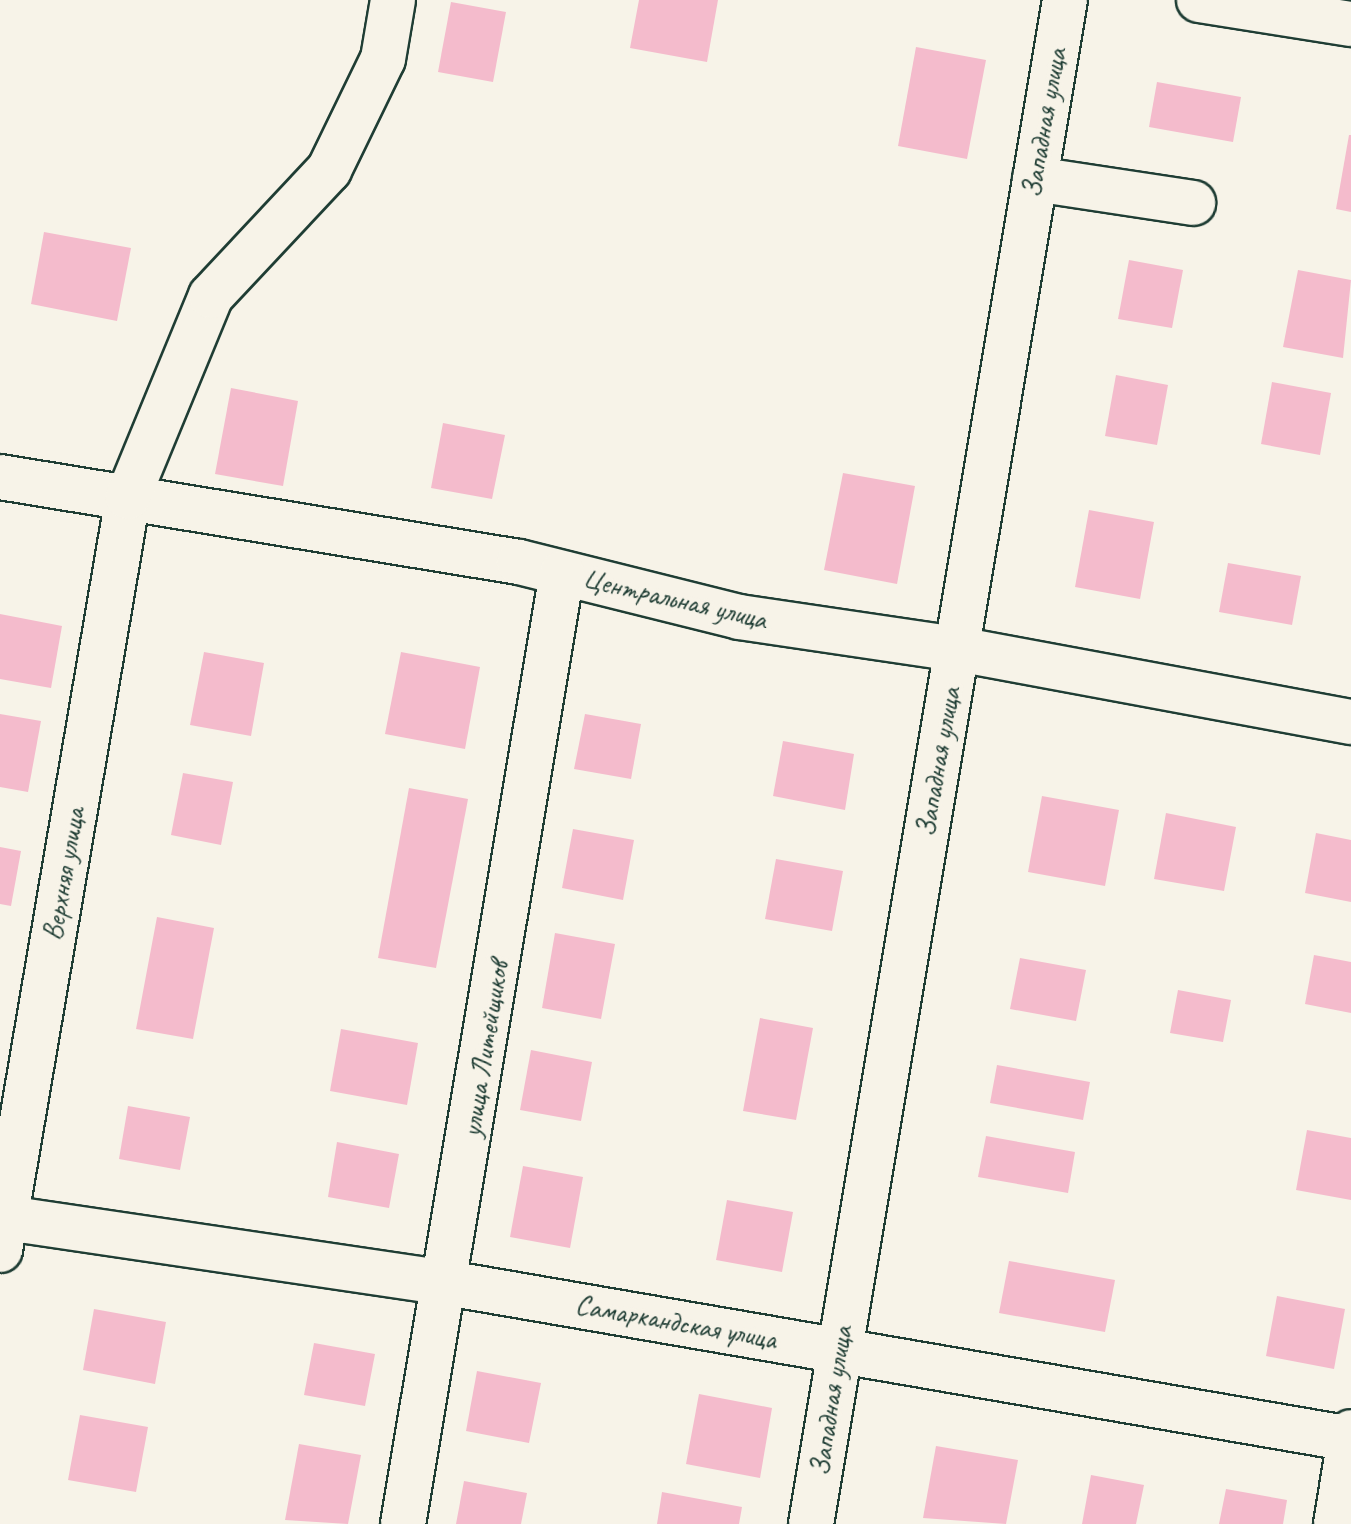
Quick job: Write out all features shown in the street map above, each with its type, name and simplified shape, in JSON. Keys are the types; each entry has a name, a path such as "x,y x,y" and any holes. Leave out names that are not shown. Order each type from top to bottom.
{"street":[{"name":"Верхняя улица","path":"2,1228 128,497 211,296 329,170 383,59 393,0"},
{"name":"Западная улица","path":"811,1524 1065,0"},
{"path":"1199,0 1351,24"},
{"path":"1035,179 1193,203"},
{"name":"Центральная улица","path":"0,477 562,573 739,617 957,649 1351,722"},
{"name":"улица Литейщиков","path":"403,1524 447,1283 562,573"},
{"name":"Самаркандская улица","path":"2,1228 447,1283 1350,1438"},
{"path":"1336,1524 1351,1432"}],"building":[{"path":"639,0 718,0 707,62 630,48"},
{"path":"451,2 506,12 493,82 438,72"},
{"path":"916,47 986,60 967,159 898,146"},
{"path":"1157,82 1241,97 1233,142 1149,127"},
{"path":"1351,135 1351,212 1336,209"},
{"path":"44,232 131,248 117,321 31,304"},
{"path":"1129,260 1183,270 1172,328 1118,319"},
{"path":"1298,270 1351,280 1343,358 1283,347"},
{"path":"1116,375 1168,385 1157,445 1105,436"},
{"path":"1272,382 1331,393 1320,455 1261,444"},
{"path":"231,388 298,401 283,486 215,474"},
{"path":"443,423 505,435 492,499 431,488"},
{"path":"843,473 915,486 897,584 824,570"},
{"path":"1089,510 1154,522 1140,599 1075,587"},
{"path":"1228,563 1301,576 1292,625 1219,612"},
{"path":"0,614 62,626 51,688 0,679"},
{"path":"204,652 264,663 251,736 190,725"},
{"path":"401,652 480,667 465,749 385,734"},
{"path":"0,714 41,721 28,792 0,787"},
{"path":"585,714 641,724 631,779 574,769"},
{"path":"783,741 854,754 845,810 773,796"},
{"path":"183,773 233,782 221,845 171,835"},
{"path":"409,788 468,799 436,968 378,958"},
{"path":"1042,796 1119,810 1105,886 1028,872"},
{"path":"1166,813 1236,827 1224,891 1154,879"},
{"path":"573,829 634,840 623,900 562,888"},
{"path":"1316,833 1351,840 1351,902 1305,893"},
{"path":"0,847 21,851 11,906 0,904"},
{"path":"776,859 843,871 832,931 765,919"},
{"path":"157,917 214,928 193,1039 136,1029"},
{"path":"555,933 615,944 601,1019 542,1008"},
{"path":"1314,955 1351,962 1351,1013 1305,1004"},
{"path":"1020,958 1086,970 1076,1021 1010,1009"},
{"path":"1178,990 1231,1000 1223,1042 1170,1033"},
{"path":"760,1018 813,1028 796,1120 743,1111"},
{"path":"341,1029 418,1043 407,1105 330,1091"},
{"path":"531,1050 592,1062 581,1121 520,1110"},
{"path":"997,1065 1090,1082 1083,1120 990,1103"},
{"path":"128,1106 190,1117 180,1170 119,1159"},
{"path":"1307,1130 1351,1138 1351,1200 1296,1190"},
{"path":"986,1136 1075,1152 1068,1193 978,1177"},
{"path":"337,1142 399,1154 389,1208 328,1197"},
{"path":"523,1166 583,1177 570,1248 510,1237"},
{"path":"727,1200 793,1212 782,1272 716,1260"},
{"path":"1009,1261 1115,1280 1105,1332 999,1313"},
{"path":"1277,1296 1345,1309 1334,1369 1266,1356"},
{"path":"94,1309 166,1322 155,1384 83,1370"},
{"path":"314,1343 375,1354 365,1406 304,1395"},
{"path":"477,1371 541,1383 529,1443 466,1431"},
{"path":"699,1394 772,1408 760,1478 686,1464"},
{"path":"80,1415 148,1427 136,1492 68,1480"},
{"path":"299,1444 361,1455 348,1524 285,1520"},
{"path":"936,1446 1018,1460 1006,1524 923,1518"},
{"path":"1091,1475 1144,1485 1136,1524 1082,1524"},
{"path":"464,1481 527,1493 521,1524 456,1524"},
{"path":"1226,1489 1287,1500 1283,1524 1219,1524"},
{"path":"662,1492 742,1507 739,1524 657,1524"}]}
